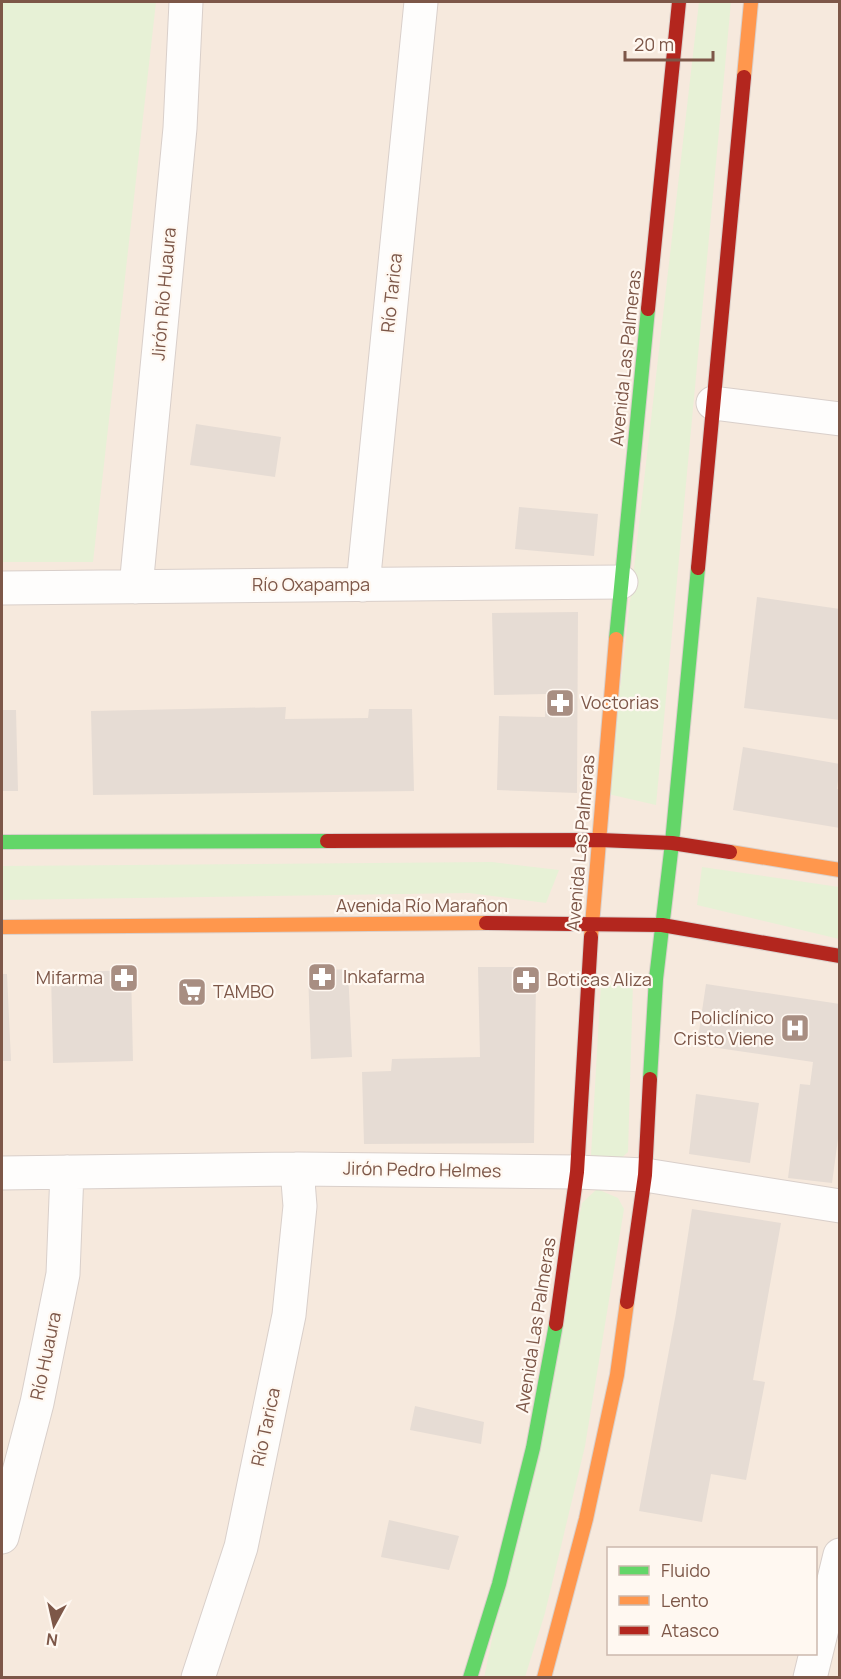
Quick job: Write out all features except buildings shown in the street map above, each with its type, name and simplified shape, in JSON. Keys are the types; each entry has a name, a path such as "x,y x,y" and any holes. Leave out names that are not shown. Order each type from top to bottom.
{"main road":[{"name":"Avenida Las Palmeras","path":"470,1677 499,1584 533,1448 559,1311 577,1172 592,925 621,582 680,2"},
{"path":"544,1677 586,1519 617,1374 645,1175 657,979 672,843 751,2"},
{"path":"2,842 600,840 672,843 840,870"},
{"name":"Avenida Río Marañon","path":"2,927 436,922 662,925 840,956"}],"street":[{"name":"Jirón Río Huaura","path":"136,587 180,128 186,2"},
{"name":"Río Tarica","path":"363,585 421,2"},
{"path":"712,403 840,418"},
{"name":"Río Oxapampa","path":"2,588 621,582"},
{"name":"Río Tarica","path":"198,1677 241,1548 289,1315 300,1206 297,1169"},
{"name":"Jirón Pedro Helmes","path":"2,1173 297,1169 577,1172 645,1175 840,1206"},
{"name":"Río Huaura","path":"2,1537 37,1403 63,1274 67,1172"},
{"path":"817,1649 840,1555"},
{"path":"810,1677 815,1655"}],"shaded area":[{"path":"2,2 839,2 839,1677 2,1678"}],"green space":[{"path":"2,2 156,2 93,562 2,562"},
{"path":"699,2 731,2 656,805 608,794"},
{"path":"492,862 559,870 546,903 469,893 2,900 2,866"},
{"path":"702,867 839,887 839,939 697,905"},
{"path":"601,983 633,983 628,1152 617,1162 600,1162 591,1155"},
{"path":"597,1189 618,1198 624,1209 585,1446 545,1613 525,1677 484,1678 582,1203"}],"traffic: fast":[{"path":"616,639 648,309"},
{"path":"650,1079 656,979 672,843 698,568"},
{"path":"2,842 327,841"},
{"path":"470,1678 499,1584 533,1448 556,1324"}],"traffic: slow":[{"path":"744,77 751,2"},
{"path":"591,937 616,639"},
{"path":"730,852 840,870"},
{"path":"2,927 486,923"},
{"path":"544,1678 586,1519 617,1375 627,1302"}],"traffic: jam":[{"path":"648,309 679,2"},
{"path":"698,568 744,77"},
{"path":"327,841 600,840 672,843 730,852"},
{"path":"486,923 662,925 840,956"},
{"path":"556,1324 577,1172 591,937"},
{"path":"627,1302 645,1175 650,1079"}],"place":[{"name":"Voctorias","path":"560,703"},
{"name":"Inkafarma","path":"322,977"},
{"name":"Mifarma","path":"124,978"},
{"name":"Boticas Aliza","path":"526,980"},
{"name":"TAMBO","path":"192,992"},
{"name":"Policlínico Cristo Viene","path":"795,1028"}]}
